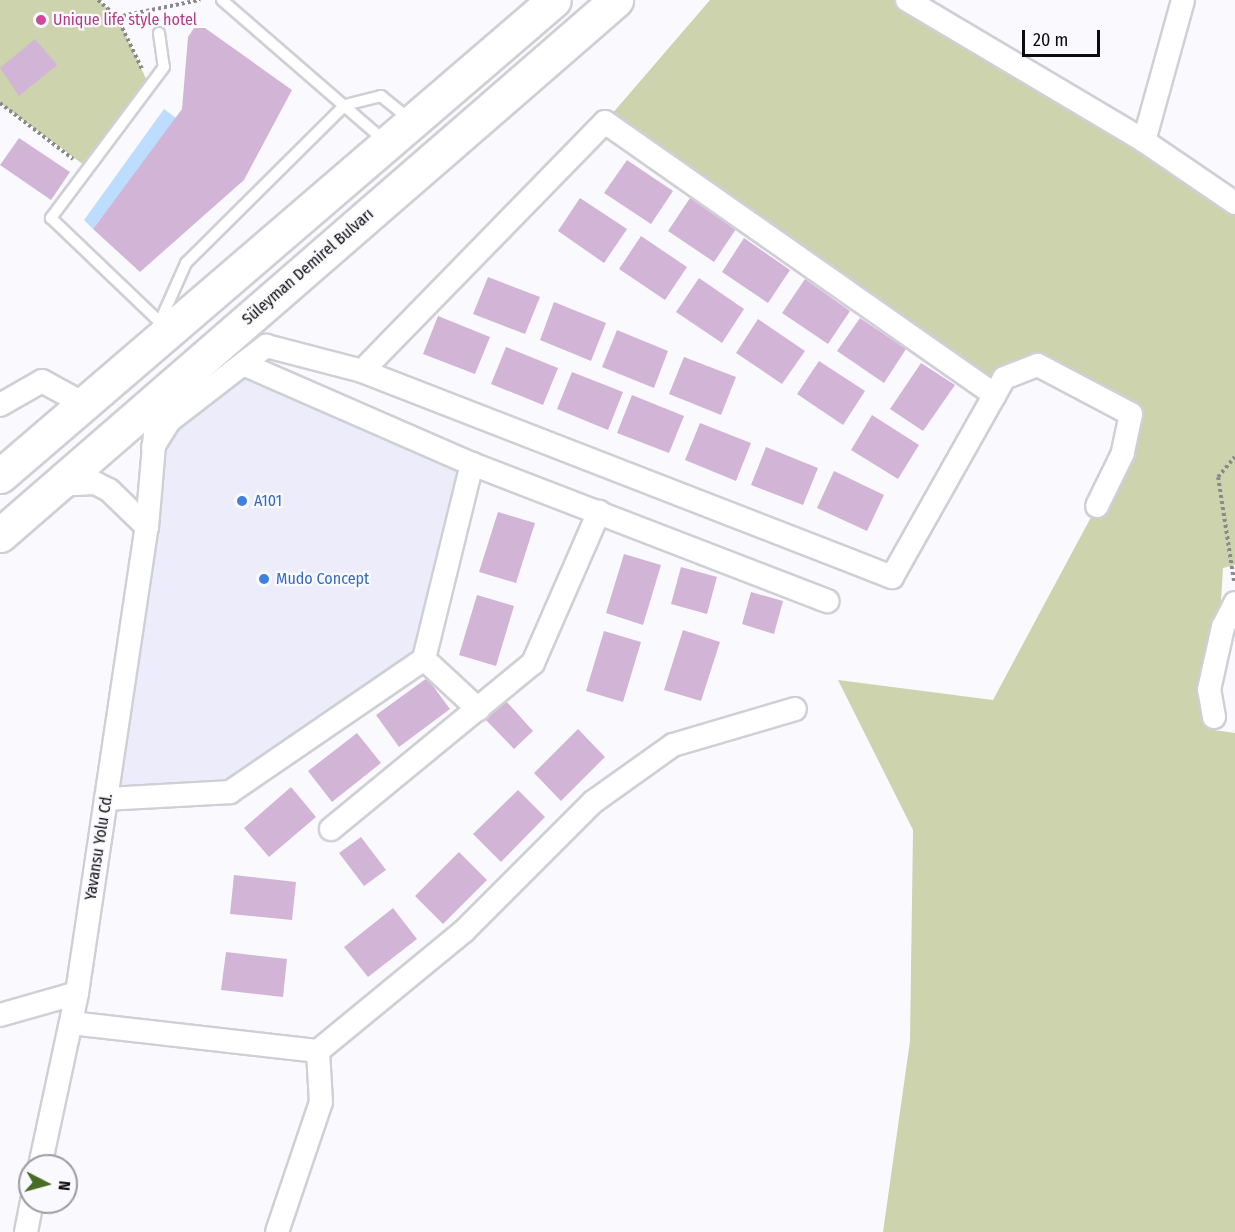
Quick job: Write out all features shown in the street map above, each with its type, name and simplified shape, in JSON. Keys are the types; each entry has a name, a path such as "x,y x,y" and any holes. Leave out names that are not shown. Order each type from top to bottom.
{"highway":[{"path":"0,476 82,403 155,333 390,146 554,0"},
{"name":"Süleyman Demirel Bulvarı","path":"0,535 616,0"}],"street":[{"path":"906,0 1144,141 1235,203"},
{"path":"1144,141 1183,0"},
{"path":"362,370 605,122 995,395"},
{"path":"153,447 169,421 266,346 362,370 892,577 1004,378 1038,365 1131,414 1123,453 1097,506"},
{"path":"243,364 472,464 827,601"},
{"path":"0,405 42,381 82,403"},
{"name":"Yavansu Yolu Cd.","path":"43,1154 77,993 147,527 157,397"},
{"path":"106,799 230,792 424,659 472,464"},
{"path":"56,485 95,483 109,490 147,527"},
{"path":"331,830 533,663 598,512"},
{"path":"1214,717 1209,690 1223,627 1235,603"},
{"path":"424,659 478,709"},
{"path":"70,1023 318,1051 464,931 594,802 673,745 795,710"},
{"path":"0,1015 77,993"},
{"path":"277,1232 321,1102 318,1051"},
{"path":"26,1232 30,1214"}],"lane":[{"path":"222,0 390,146"},
{"path":"159,33 164,68 51,218 155,333 186,263 345,105 381,96 416,124"}],"path":[{"path":"98,0 117,17 150,87"},
{"path":"117,17 200,0"},
{"path":"0,103 88,168"},
{"path":"1235,457 1218,477 1235,584"}],"shaded area":[{"path":"243,364 472,464 424,659 230,792 106,799 153,447"}],"green space":[{"path":"0,0 98,0 117,17 150,87 88,168 0,103"},
{"path":"710,0 907,0 1235,203 1235,565 1223,568 1214,717 1207,729 1235,733 1235,1232 883,1232 910,1041 913,830 838,680 993,700 1097,506 1130,414 1038,365 995,395 605,122"}],"water":[{"path":"164,109 176,118 93,229 84,220"}],"building":[{"path":"194,28 205,28 292,90 244,180 140,272 93,229 182,109 188,37"},
{"path":"35,39 57,65 19,96 0,68"},
{"path":"19,138 70,172 51,200 0,165"},
{"path":"627,160 673,191 651,224 604,193"},
{"path":"580,198 627,229 604,263 558,231"},
{"path":"690,198 736,229 714,262 668,231"},
{"path":"641,236 687,267 665,300 619,269"},
{"path":"744,238 790,270 768,303 722,272"},
{"path":"488,277 540,297 525,334 473,314"},
{"path":"699,278 744,309 722,343 676,312"},
{"path":"805,279 850,311 828,344 782,313"},
{"path":"554,302 606,323 591,361 540,340"},
{"path":"438,316 490,337 475,374 423,354"},
{"path":"860,318 906,349 884,383 837,351"},
{"path":"758,319 805,351 782,384 736,353"},
{"path":"617,330 668,351 654,388 602,367"},
{"path":"506,347 558,368 543,405 491,384"},
{"path":"684,357 736,377 721,415 669,394"},
{"path":"819,361 865,391 843,425 797,394"},
{"path":"921,363 955,385 923,431 890,409"},
{"path":"572,372 623,392 608,430 557,409"},
{"path":"632,395 684,416 669,453 617,433"},
{"path":"872,415 919,445 898,479 851,450"},
{"path":"700,423 751,443 736,481 685,460"},
{"path":"766,447 818,468 803,505 751,485"},
{"path":"834,471 884,495 867,531 817,508"},
{"path":"498,512 535,523 516,583 479,572"},
{"path":"624,554 661,565 643,625 606,613"},
{"path":"681,567 717,577 707,614 671,604"},
{"path":"751,592 783,601 774,634 742,624"},
{"path":"477,595 514,606 496,666 459,655"},
{"path":"683,630 720,642 701,701 664,690"},
{"path":"604,631 641,642 623,702 586,691"},
{"path":"427,678 450,709 399,747 376,715"},
{"path":"505,700 533,731 514,749 485,719"},
{"path":"578,729 605,757 561,801 534,773"},
{"path":"357,733 381,763 332,802 308,771"},
{"path":"291,787 316,817 269,857 244,828"},
{"path":"518,790 545,817 501,862 473,834"},
{"path":"361,837 386,870 364,886 339,853"},
{"path":"459,852 487,880 443,924 415,896"},
{"path":"234,875 296,882 292,920 230,914"},
{"path":"393,908 417,939 368,977 344,947"},
{"path":"226,952 287,959 283,997 221,990"}],"place":[{"name":"Unique life style hotel","path":"41,20"},
{"name":"A101","path":"242,501"},
{"name":"Mudo Concept","path":"264,579"}]}
